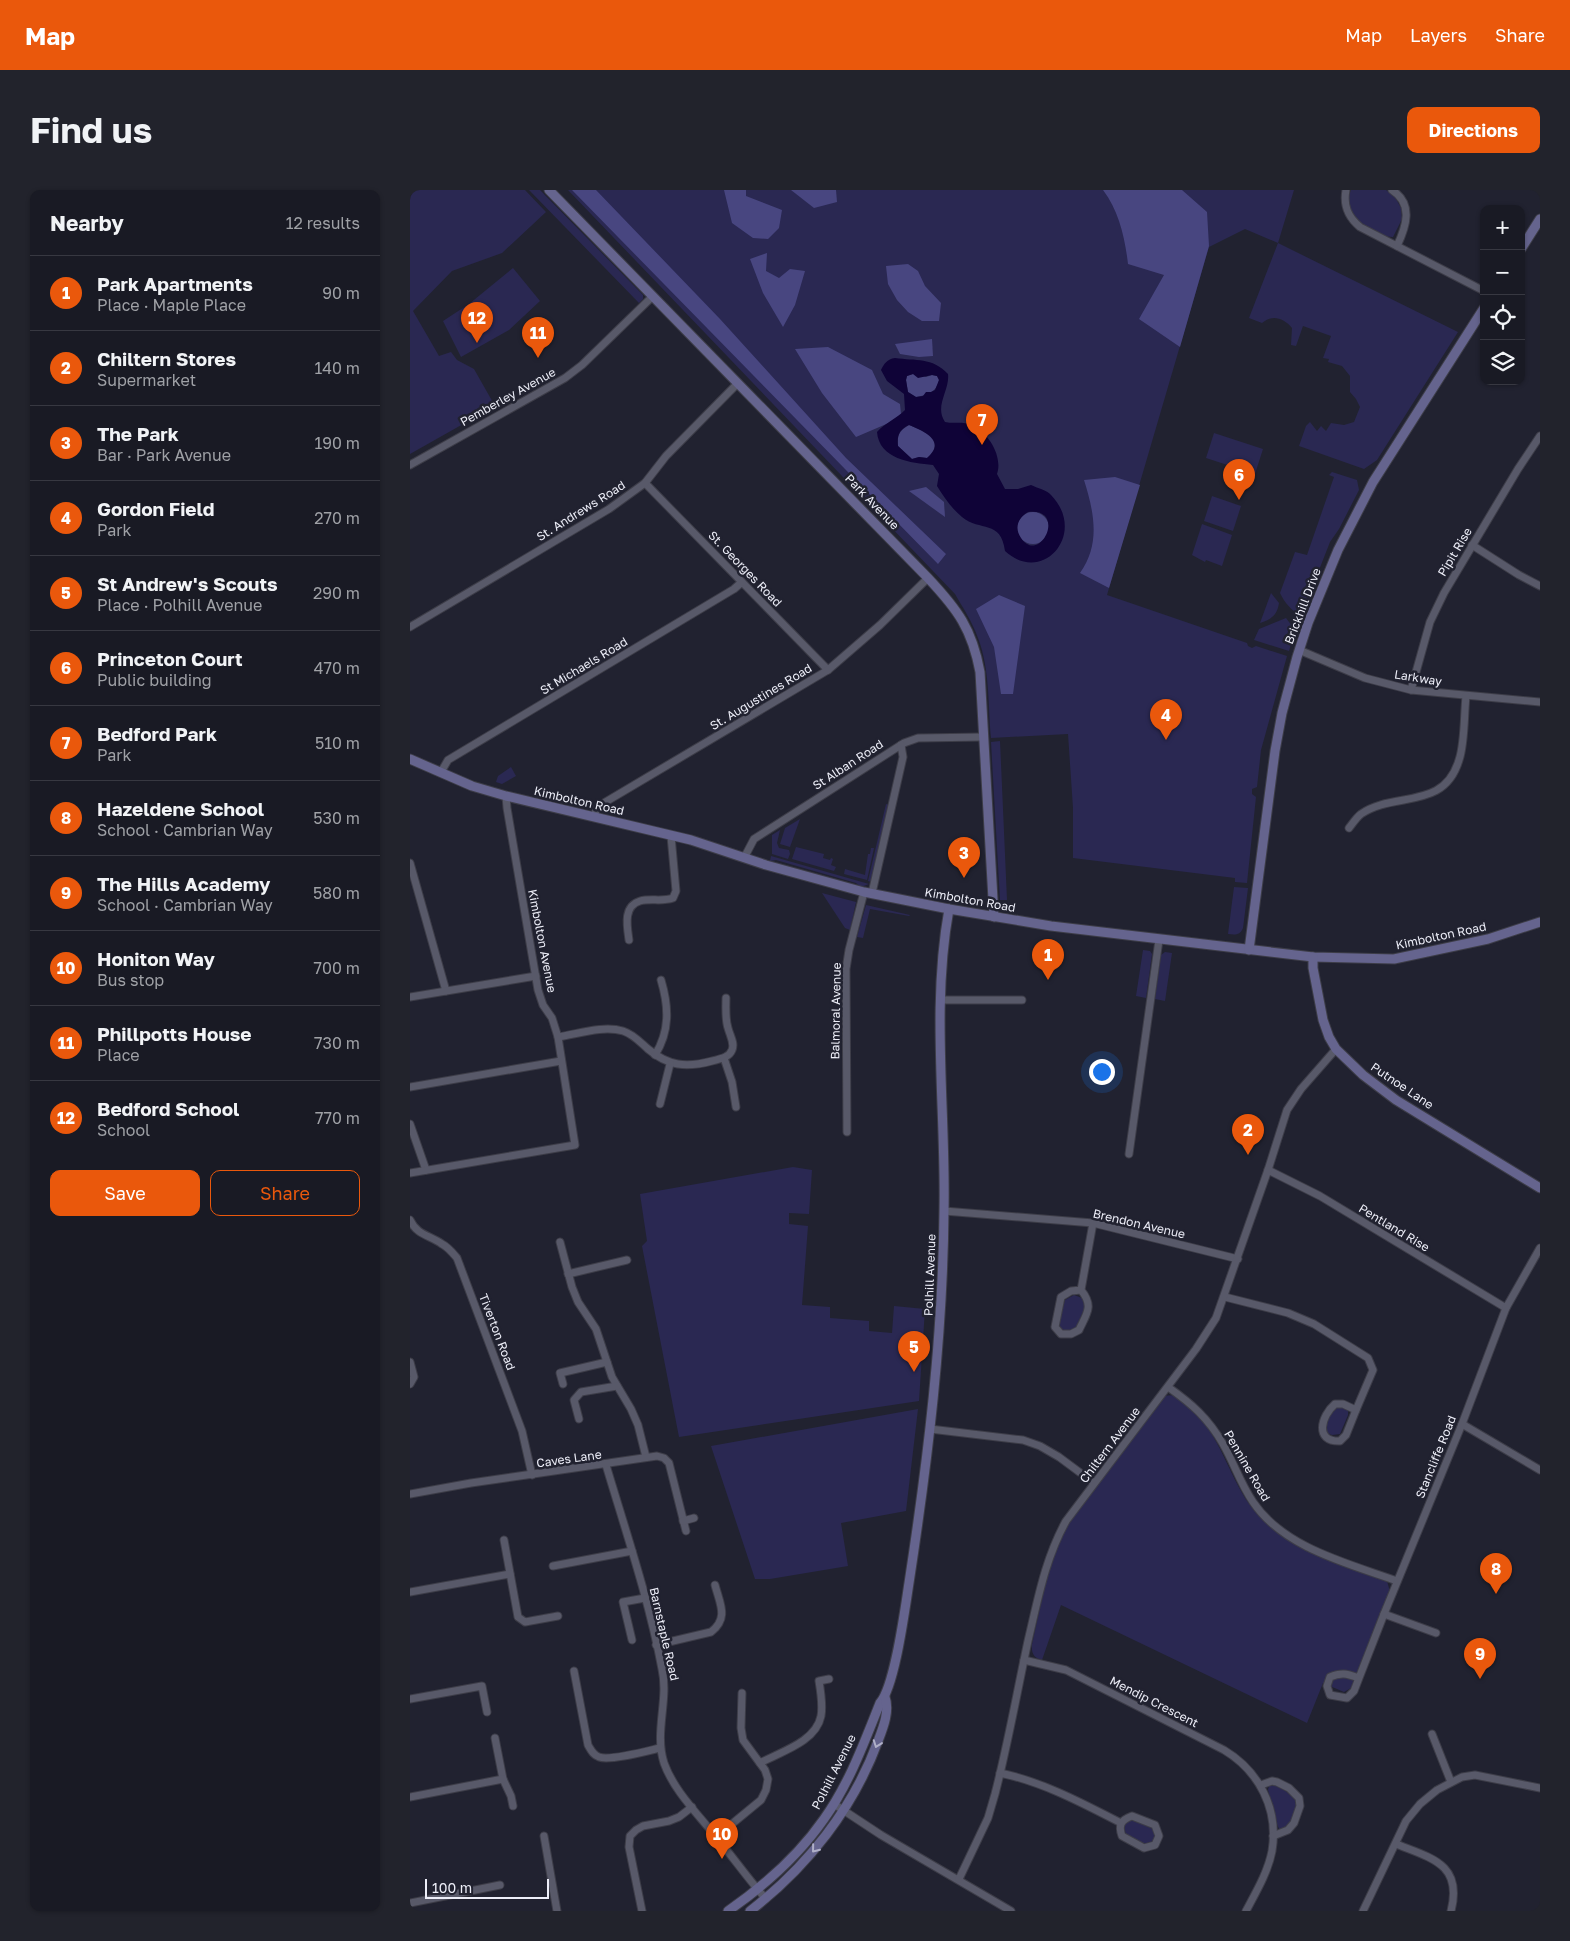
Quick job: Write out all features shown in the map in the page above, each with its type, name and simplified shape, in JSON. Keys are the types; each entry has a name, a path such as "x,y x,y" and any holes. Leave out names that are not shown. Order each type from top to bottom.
{"street":[{"name":"Park Avenue","path":"549,190 928,578 957,611 976,650 980,672 994,917"},
{"path":"1346,190 1344,199 1346,209 1351,220 1360,228 1480,289"},
{"path":"1392,190 1398,194 1404,203 1407,214 1405,230 1397,246"},
{"path":"1525,243 1540,220"},
{"name":"Pemberley Avenue","path":"410,465 565,378 582,365 653,296"},
{"name":"Brickhill Drive","path":"1250,950 1275,751 1282,713 1299,650 1338,550 1373,482 1480,314"},
{"name":"St. Andrews Road","path":"410,627 609,509 645,483 666,456 738,383"},
{"name":"Pipit Rise","path":"1411,690 1430,622 1444,593 1540,436"},
{"name":"St. Georges Road","path":"645,483 828,670"},
{"path":"1472,545 1540,586"},
{"name":"St. Augustines Road","path":"594,817 597,807 828,670 880,625 928,578"},
{"name":"St Michaels Road","path":"440,772 448,760 734,589 742,582"},
{"name":"Larkway","path":"1299,650 1365,678 1411,690 1540,702"},
{"path":"1349,828 1361,814 1371,808 1429,794 1440,789 1448,781 1455,772 1460,758 1466,696"},
{"name":"St Alban Road","path":"744,858 754,838 901,745 918,738 984,737"},
{"name":"Balmoral Avenue","path":"847,1132 846,969 849,950 868,893 903,757 901,745"},
{"name":"Kimbolton Road","path":"410,759 472,786 506,796 691,840 744,858 868,893 994,917 1159,940 1313,957 1394,959 1488,939 1540,922"},
{"name":"Kimbolton Avenue","path":"426,1170 575,1145 558,1038 552,1018 543,1005 536,976 506,796"},
{"path":"629,940 626,925 628,914 633,905 641,901 665,901 673,898 676,891 671,836"},
{"path":"410,863 446,991"},
{"name":"Polhill Avenue","path":"728,1911 757,1889 800,1849 834,1804 859,1756 880,1703 885,1697 905,1612 921,1506 942,1300 944,1211 941,963 949,909"},
{"path":"1129,1154 1159,940"},
{"name":"Putnoe Lane","path":"1313,957 1313,968 1323,1020 1336,1050 1362,1075 1396,1100 1540,1188"},
{"path":"410,997 536,976"},
{"path":"655,1054 662,1043 667,1027 667,1006 661,980"},
{"path":"558,1038 597,1030 622,1031 634,1036 670,1064 689,1064 724,1058 730,1054 733,1048 727,1026 726,998"},
{"path":"941,1000 1022,1000"},
{"name":"Chiltern Avenue","path":"958,1880 988,1818 1000,1773 1048,1558 1066,1521 1208,1332 1225,1297 1287,1110 1301,1089 1336,1050"},
{"path":"724,1058 732,1082 736,1107"},
{"path":"410,1087 561,1061"},
{"path":"660,1104 670,1064"},
{"path":"410,1124 426,1170 410,1173"},
{"name":"Pentland Rise","path":"1268,1170 1320,1196 1506,1308"},
{"name":"Brendon Avenue","path":"944,1211 1093,1223 1238,1259"},
{"name":"Tiverton Road","path":"410,1220 413,1227 420,1233 440,1242 457,1258 522,1431 532,1475"},
{"path":"1081,1290 1072,1291 1062,1297 1055,1326 1060,1334 1071,1334 1079,1330 1089,1307 1087,1298 1081,1290 1093,1223"},
{"path":"560,1242 568,1274 578,1302 596,1329 617,1386 638,1425 646,1457"},
{"name":"Stancliffe Road","path":"1359,1678 1347,1673 1339,1673 1330,1677 1327,1686 1330,1695 1347,1698 1354,1691 1462,1424 1506,1308 1540,1248"},
{"path":"568,1274 627,1260"},
{"path":"1225,1297 1297,1317 1314,1324 1368,1358 1373,1370 1346,1435 1340,1441 1332,1441 1324,1436 1322,1430 1323,1423 1329,1409 1335,1404 1342,1404 1356,1410"},
{"path":"410,1362 414,1377 410,1384"},
{"path":"562,1384 560,1373 607,1362"},
{"path":"579,1420 574,1400 581,1392 617,1386"},
{"name":"Pennine Road","path":"1168,1387 1191,1403 1208,1421 1224,1445 1253,1503 1274,1525 1287,1536 1306,1546 1397,1581"},
{"path":"1462,1424 1540,1470"},
{"path":"930,1430 1032,1443 1059,1457 1094,1483"},
{"name":"Caves Lane","path":"410,1494 606,1465 646,1457 664,1458 669,1463 686,1531"},
{"name":"Barnstaple Road","path":"606,1465 632,1551 664,1681 660,1748 664,1764 677,1788 766,1899"},
{"path":"683,1521 694,1518"},
{"path":"504,1540 518,1617 525,1622 558,1616"},
{"path":"553,1566 632,1551"},
{"path":"410,1592 510,1574"},
{"path":"656,1645 711,1632 717,1627 722,1617 715,1585"},
{"path":"632,1640 623,1602 644,1598"},
{"path":"1384,1614 1436,1633"},
{"name":"Mendip Crescent","path":"1024,1660 1066,1670 1238,1758 1261,1785 1273,1819 1272,1851 1264,1874 1246,1911"},
{"path":"574,1671 588,1745 592,1753 600,1758 610,1758 660,1748"},
{"path":"760,1763 804,1740 815,1730 821,1711 819,1681 829,1679"},
{"path":"410,1699 482,1686 487,1712"},
{"path":"716,1837 761,1800 766,1790 768,1779 765,1770 744,1740 741,1728 742,1693"},
{"name":"Polhill Avenue","path":"750,1911 766,1899 808,1858 844,1810 859,1784 880,1735 888,1705 885,1697"},
{"path":"1432,1734 1451,1782"},
{"path":"495,1738 503,1779 511,1796 513,1806"},
{"path":"1000,1773 1022,1778 1073,1799 1121,1823"},
{"path":"1363,1911 1406,1821 1420,1804 1437,1790 1462,1777 1475,1775 1540,1788"},
{"path":"410,1797 503,1779"},
{"path":"1261,1785 1272,1781 1277,1782 1289,1788 1299,1798 1300,1806 1294,1823 1288,1830 1273,1836"},
{"path":"834,1804 881,1835 1011,1911"},
{"path":"642,1911 629,1847 630,1836 643,1826 679,1817 692,1807"},
{"path":"1135,1816 1155,1826 1158,1830 1158,1841 1150,1847 1144,1848 1122,1836 1121,1823 1125,1818 1135,1816"},
{"path":"544,1836 557,1911"},
{"path":"1396,1844 1432,1859 1451,1876 1454,1889 1452,1911"},
{"path":"410,1903 500,1885"}],"shaded area":[{"path":"410,190 525,190 546,212 502,253 452,271 413,311 439,356 451,352 457,360 474,369 495,406 410,454"},
{"path":"529,190 540,190 643,295 643,299 639,303"},
{"path":"568,190 1294,190 1278,243 1245,229 1209,247 1107,595 1247,643 1252,648 1256,646 1287,656 1261,750 1257,787 1252,789 1252,794 1256,797 1247,883 1235,882 1235,878 1073,858 1073,808 1068,734 991,738 987,675 982,650 973,626 955,594"},
{"path":"572,190 596,190 720,319 846,458 946,554 938,564"},
{"path":"724,190 746,190 746,196 782,210 779,228 768,239 753,238 732,223"},
{"path":"791,190 836,190 837,202 814,208"},
{"path":"1103,190 1182,190 1207,212 1209,246 1180,347 1139,319 1164,275 1128,264 1125,244 1117,216"},
{"path":"1351,190 1386,190 1394,195 1401,208 1402,219 1393,237 1375,233 1359,223 1349,208 1348,199"},
{"path":"1278,243 1458,332 1377,460 1364,469 1299,446 1306,426 1310,422 1317,431 1321,426 1326,431 1331,423 1344,425 1354,422 1360,407 1350,392 1350,376 1342,366 1328,362 1329,359 1323,358 1331,336 1303,326 1296,346 1291,345 1292,328 1282,320 1274,318 1262,323 1249,318"},
{"path":"767,253 766,271 779,278 790,269 805,271 795,305 783,327 763,293 750,259"},
{"path":"908,264 918,271 925,286 941,303 939,321 922,321 908,312 897,300 888,284 886,266"},
{"path":"513,268 540,301 509,330 461,357 443,321 469,304"},
{"path":"932,339 933,356 919,357 900,354 895,344"},
{"path":"828,347 872,370 883,394 900,404 901,414 891,422 856,437 822,393 795,349"},
{"path":"895,358 930,362 948,374 941,410 942,416 945,422 969,424 984,434 996,453 998,460 997,474 1005,489 1018,489 1031,485 1051,495 1061,510 1065,525 1063,539 1056,550 1046,559 1033,562 1019,560 1005,551 999,534 994,530 962,517 951,506 937,486 939,474 933,465 906,461 890,454 884,448 879,441 877,432 905,410 904,394 887,381 881,370 886,362","holes":["913,374 918,378 932,375 937,376 939,380 935,390 916,397 908,392 907,376","909,425 931,437 935,447 927,458 919,457 912,459 898,446 899,433","1028,512 1040,513 1046,518 1048,525 1047,534 1036,545 1028,545 1019,534 1018,523"]},
{"path":"913,374 926,377 937,376 938,384 931,392 916,397 908,392 906,380 907,376"},
{"path":"909,425 927,434 934,442 933,452 927,458 919,457 912,459 898,446 899,434"},
{"path":"1214,433 1263,449 1255,474 1206,458"},
{"path":"1332,472 1357,480 1359,490 1339,529 1330,542 1301,616 1294,612 1280,593 1295,552 1307,555 1334,477 1329,475"},
{"path":"1115,477 1140,485 1109,588 1080,573 1091,551 1094,528 1091,504 1084,480"},
{"path":"926,487 944,502 945,517 909,491"},
{"path":"1212,496 1241,506 1233,531 1204,521"},
{"path":"1033,512 1039,513 1044,517 1048,522 1048,534 1044,539 1039,543 1033,544 1027,543 1022,539 1018,534 1017,528 1018,522 1022,517 1027,513"},
{"path":"1202,524 1232,535 1222,566 1206,560 1205,562 1192,555"},
{"path":"1271,593 1279,603 1277,611 1270,618 1260,623"},
{"path":"999,595 1025,606 1013,694 1001,694 994,647 976,609"},
{"path":"1286,618 1295,630 1289,651 1254,640 1259,629"},
{"path":"1000,741 1007,900 1000,900 991,742"},
{"path":"511,767 516,776 502,784 496,782 498,776"},
{"path":"886,804 889,805 871,882 868,881"},
{"path":"800,819 790,847 780,844 785,828"},
{"path":"780,830 777,843 779,848 789,850 788,859 772,854 772,835"},
{"path":"796,847 824,854 823,858 833,859 831,865 836,867 834,871 792,859"},
{"path":"871,848 874,848 867,880 844,874 845,869 865,875 868,854 870,854"},
{"path":"771,856 869,884 861,887 856,883 776,860 770,861"},
{"path":"1234,887 1248,888 1243,928 1237,934 1228,934"},
{"path":"822,893 856,902 850,930 845,928"},
{"path":"866,905 910,915 870,909 863,938 857,937"},
{"path":"1143,950 1150,951 1152,954 1146,998 1136,996"},
{"path":"1165,952 1172,953 1165,1001 1155,999 1161,955"},
{"path":"793,1167 812,1170 809,1214 789,1213 789,1224 808,1226 802,1305 830,1307 830,1318 869,1321 869,1331 892,1333 894,1306 925,1309 919,1401 679,1437 642,1246 647,1241 640,1194"},
{"path":"1074,1295 1082,1298 1086,1305 1076,1328 1067,1331 1061,1329 1059,1323 1065,1300"},
{"path":"1175,1395 1195,1412 1205,1424 1245,1498 1258,1515 1273,1529 1308,1551 1387,1581 1390,1592 1351,1688 1344,1692 1323,1683 1307,1723 1061,1605 1042,1660 1035,1656 1032,1650 1050,1563 1066,1527 1162,1396"},
{"path":"1339,1404 1348,1410 1348,1415 1340,1434 1332,1435 1327,1433 1324,1423 1332,1406"},
{"path":"918,1409 906,1511 841,1523 848,1566 770,1579 755,1579 711,1446"},
{"path":"1275,1785 1290,1794 1297,1801 1296,1811 1289,1827 1280,1830 1268,1790 1269,1786"},
{"path":"1132,1819 1153,1829 1156,1834 1155,1841 1145,1844 1126,1835 1124,1826 1126,1822"}],"place":[{"name":"Bedford School","path":"477,343"},
{"name":"Phillpotts House","path":"538,358"},
{"name":"Bedford Park","path":"982,445"},
{"name":"Princeton Court","path":"1239,500"},
{"name":"Gordon Field","path":"1166,740"},
{"name":"The Park","path":"964,878"},
{"name":"Park Apartments","path":"1048,980"},
{"name":"Chiltern Stores","path":"1248,1155"},
{"name":"St Andrew's Scouts","path":"914,1372"},
{"name":"Hazeldene School","path":"1496,1594"},
{"name":"The Hills Academy","path":"1480,1679"},
{"name":"Honiton Way","path":"722,1859"}]}
